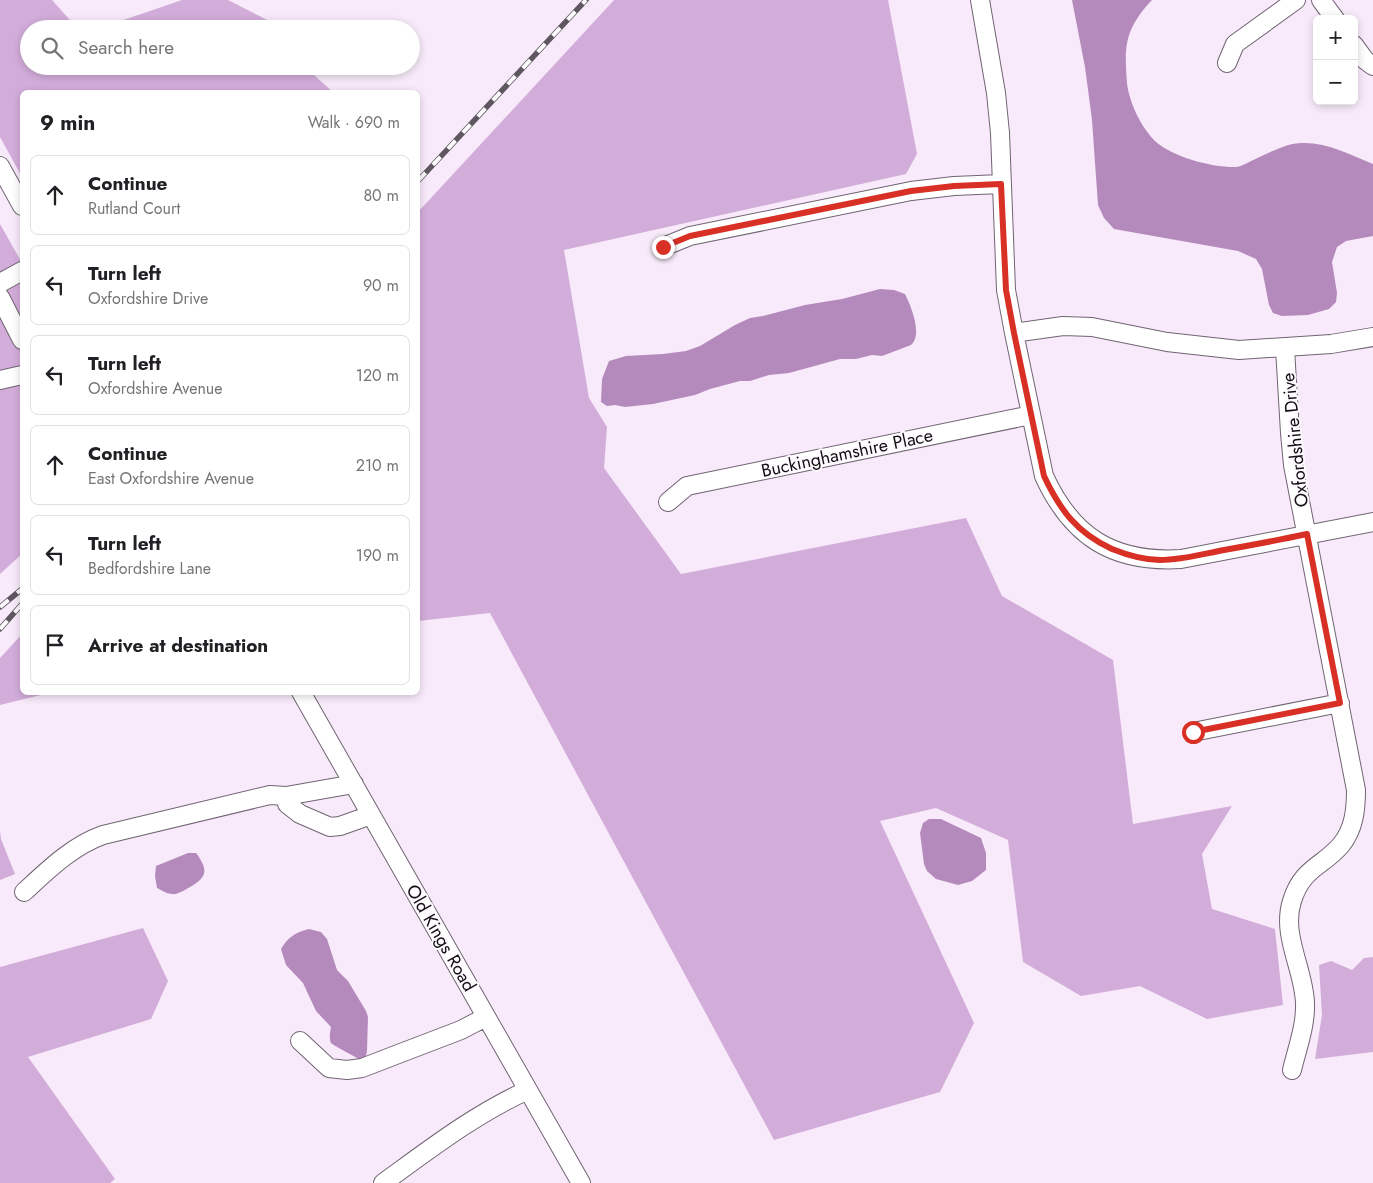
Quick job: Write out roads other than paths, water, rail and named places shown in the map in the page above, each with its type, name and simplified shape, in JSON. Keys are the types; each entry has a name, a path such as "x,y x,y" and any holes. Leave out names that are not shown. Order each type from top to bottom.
{"street":[{"path":"980,0 996,93 1000,132 1006,290 1044,476 1063,511 1076,526 1096,541 1122,553 1159,560 1181,558 1373,522"},
{"path":"1227,63 1235,44 1296,0"},
{"path":"1321,0 1332,15"},
{"path":"1358,50 1365,60 1373,66"},
{"path":"0,166 20,202"},
{"path":"663,247 690,236 911,191 954,186 1001,184"},
{"path":"0,283 20,272"},
{"path":"0,297 20,336"},
{"path":"1014,333 1062,326 1092,327 1167,342 1239,350 1331,344 1373,337"},
{"name":"Oxfordshire Drive","path":"1285,348 1291,441 1356,790 1356,811 1351,828 1342,844 1305,876 1291,902 1289,917 1290,934 1303,983 1306,1003 1304,1021 1292,1070"},
{"path":"0,380 20,375"},
{"name":"Buckinghamshire Place","path":"668,502 687,486 1031,415"},
{"name":"Old Kings Road","path":"303,695 581,1183"},
{"path":"1193,732 1340,703"},
{"path":"24,892 64,856 90,840 104,835 270,795 286,796 354,784"},
{"path":"286,796 288,804 300,814 330,827 340,826 371,815"},
{"path":"300,1041 329,1068 347,1070 362,1068 461,1030 486,1017"},
{"path":"383,1183 450,1134 505,1100 528,1090"}],"railway":[{"path":"420,179 586,0"},
{"path":"0,607 20,591"},
{"path":"0,629 20,606"}]}
